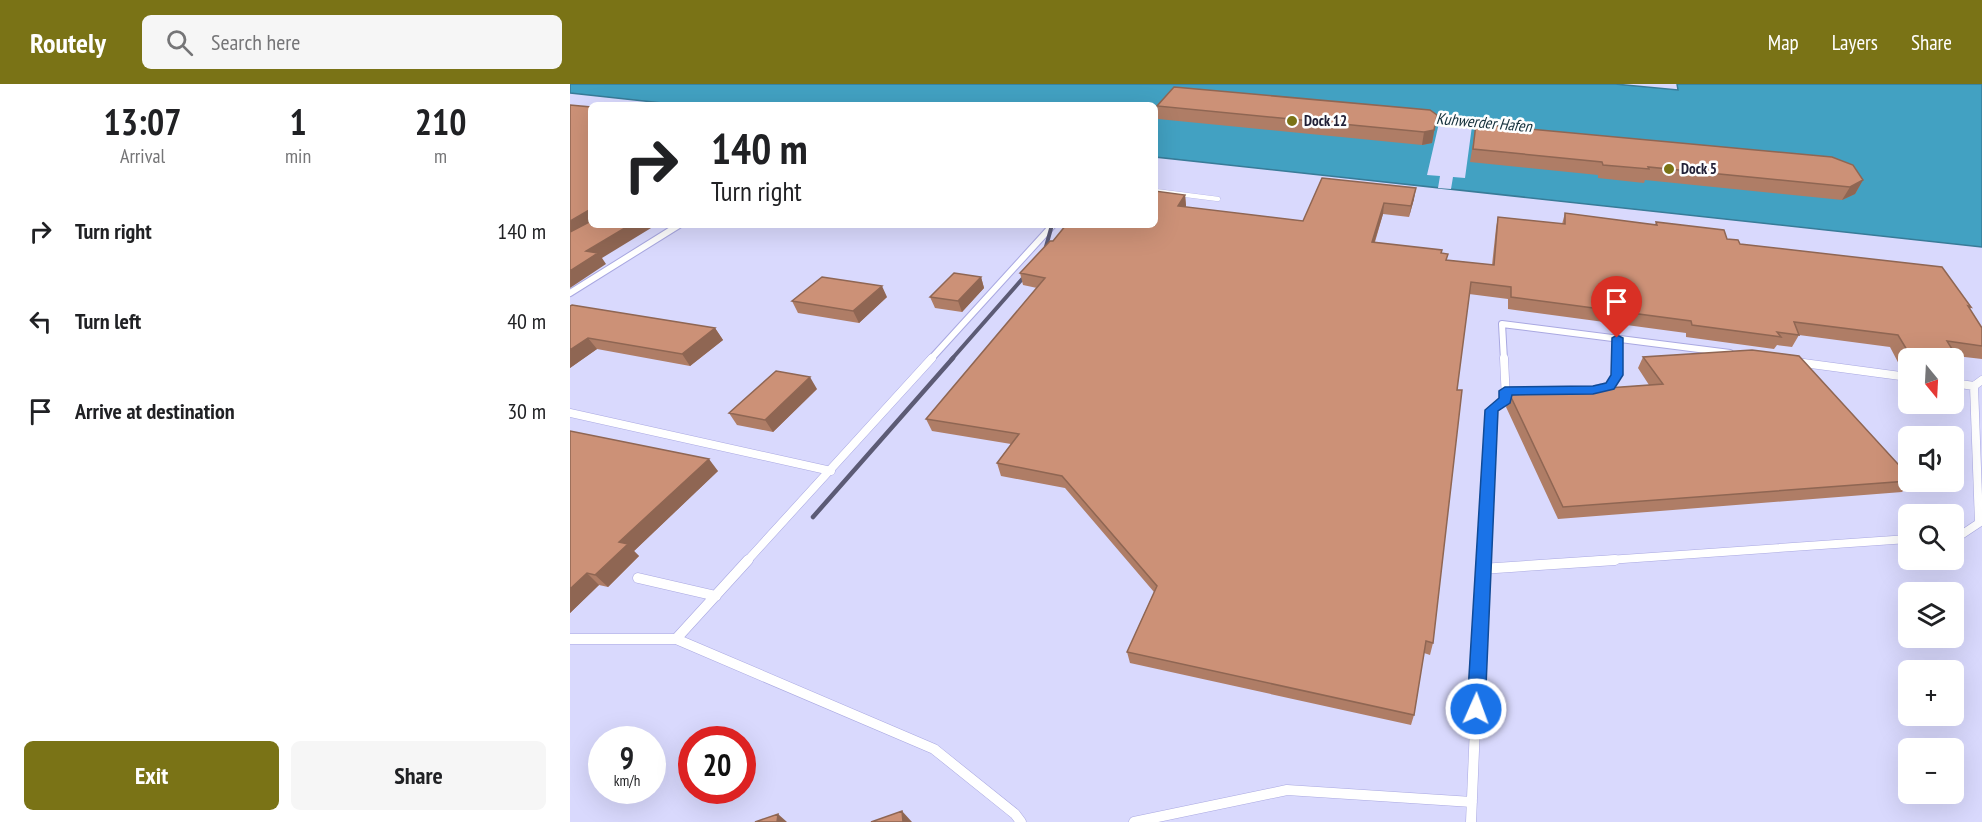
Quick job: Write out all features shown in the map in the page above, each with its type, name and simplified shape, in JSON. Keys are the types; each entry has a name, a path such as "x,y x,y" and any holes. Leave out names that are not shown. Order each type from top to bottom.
{"lane":[{"path":"1158,191 1218,199"},
{"path":"570,293 674,228"},
{"path":"676,639 1050,228"},
{"path":"1471,822 1481,569 1491,410 1506,400 1502,324 1734,354"},
{"path":"1505,391 1593,390 1610,386 1617,375 1617,338"},
{"path":"1792,361 1898,376"},
{"path":"1964,385 1974,386 1982,380"},
{"path":"1964,533 1979,523 1974,386"},
{"path":"570,413 831,471"},
{"path":"1481,569 1898,540"},
{"path":"638,578 716,596"},
{"path":"570,639 676,639 934,749 1015,814 1021,822"},
{"path":"1134,822 1287,790 1472,802"}],"water":[{"name":"Kuhwerder Hafen","path":"570,84 1615,84 1678,90 1677,84 1982,84 1982,247 1158,157 1158,102 653,102 570,93"}],"pier":[{"path":"1439,123 1472,126 1465,178 1453,177 1451,189 1438,188 1440,176 1427,175"}],"building":[{"path":"1174,87 1430,110 1437,115 1434,130 1424,132 1158,105"},
{"path":"570,105 588,107 588,211 570,221"},
{"path":"1476,124 1832,157 1853,165 1863,180 1850,187 1648,167 1649,169 1603,165 1602,162 1473,149"},
{"path":"1322,178 1416,188 1411,206 1384,203 1372,242 1442,250 1441,253 1448,254 1446,260 1494,265 1498,217 1565,224 1565,213 1657,225 1656,222 1724,230 1727,239 1738,240 1740,244 1942,267 1971,307 1968,306 1982,328 1982,346 1947,341 1951,348 1906,348 1898,335 1794,322 1799,335 1777,332 1781,337 1692,325 1691,321 1511,297 1511,287 1471,282 1457,390 1462,390 1433,643 1426,641 1414,715 1127,652 1157,586 1062,476 997,463 1019,434 926,419 1045,278 1020,273 1064,228 1158,228 1158,191 1185,195 1178,206 1303,221"},
{"path":"588,223 588,228 625,228 586,251 598,253 570,271 570,232"},
{"path":"954,273 981,277 958,301 930,297"},
{"path":"822,277 882,286 853,311 792,301"},
{"path":"570,306 715,328 682,354 588,338 570,350"},
{"path":"1752,350 1799,356 1898,464 1898,482 1563,507 1510,395 1663,384 1643,357"},
{"path":"776,371 810,377 765,420 729,413"},
{"path":"570,431 709,459 619,542 628,544 595,575 587,573 570,589"},
{"path":"902,811 903,822 871,822"},
{"path":"778,814 777,822 755,822"}],"railway":[{"path":"951,360 1031,269 1045,250 1051,228"},
{"path":"813,517 953,358"}],"place":[{"name":"Dock 12","path":"1292,121"},
{"name":"Dock 5","path":"1669,169"}],"route":[{"path":"1476,709 1481,569 1491,410 1506,400 1505,391 1593,390 1610,386 1617,375 1617,338"}]}
